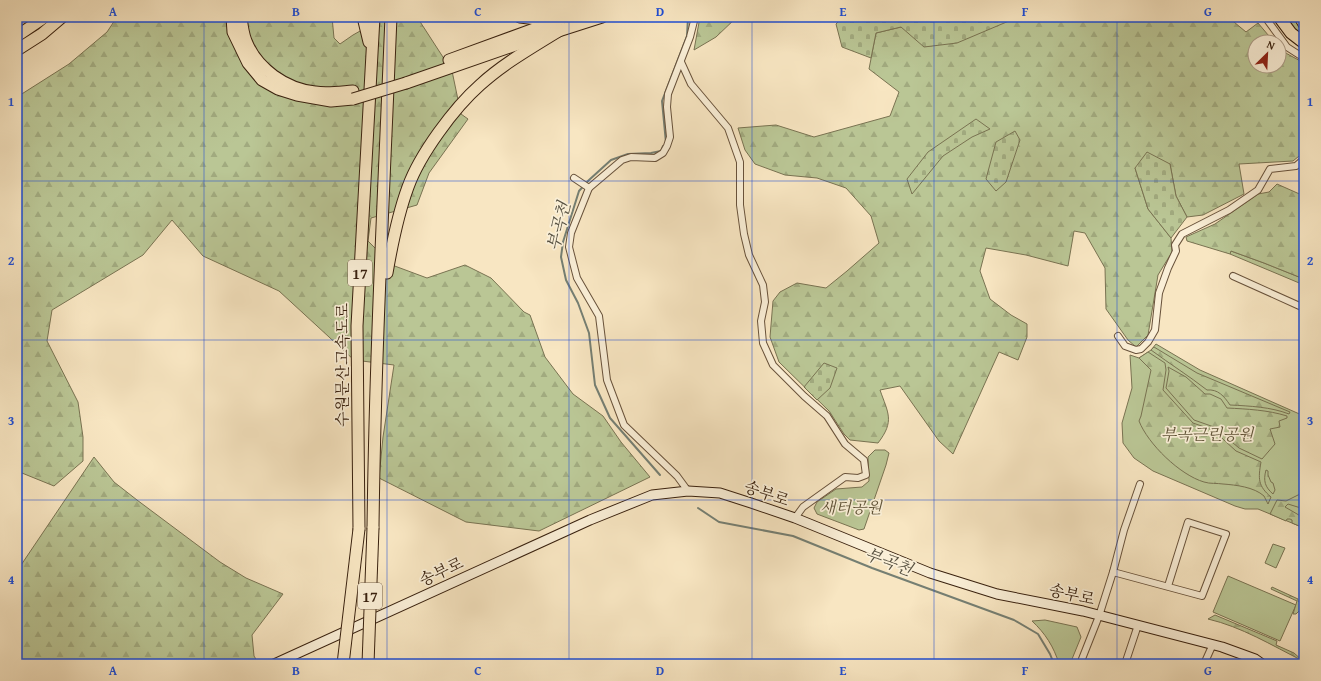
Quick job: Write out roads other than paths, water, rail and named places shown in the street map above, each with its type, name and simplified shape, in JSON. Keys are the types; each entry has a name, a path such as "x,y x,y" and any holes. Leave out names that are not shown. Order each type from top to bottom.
{"highway":[{"path":"17,36 32,27 44,17"},
{"path":"42,34 62,17"},
{"path":"17,50 70,17"},
{"path":"232,17 233,32 248,62 262,80 278,89 297,95 331,100 406,80 559,26 602,17"},
{"path":"241,17 246,41 254,55 266,70 282,82 298,89 353,95"},
{"path":"363,17 372,54"},
{"name":"수원문산고속도로","path":"343,664 359,529 357,326 374,17"},
{"name":"수원문산고속도로","path":"368,664 373,528 374,413 391,17"},
{"path":"520,17 559,26"},
{"path":"379,319 392,243 408,186 422,158 445,123 479,85 559,26 568,17"},
{"path":"1279,17 1291,33 1304,43"},
{"path":"1300,17 1304,24"}],"street":[{"path":"688,491 677,476 624,425 606,380 598,316 577,278 569,247 571,233 589,188 622,160 631,157 655,158 663,153 668,146 670,137 667,107 668,94 690,37 695,17"},
{"path":"1265,17 1287,47 1304,58"},
{"path":"681,62 691,84 728,128 740,162 740,205 743,229 749,255 763,285 765,302 761,321 763,343 773,364 804,396 827,416 845,444 864,460 866,475 858,478 845,477 803,506 795,518"},
{"path":"1118,336 1125,346 1136,350 1141,349 1148,342 1155,330 1159,293 1176,251 1175,245 1182,234 1230,210 1258,190 1270,169 1296,166 1304,159"},
{"path":"574,178 589,188"},
{"path":"1233,276 1304,308"},
{"path":"1080,664 1099,616 1124,530 1140,484"},
{"name":"송부로","path":"274,664 590,520 652,495 688,491 720,493 751,502 795,518 930,573 997,594 1083,611 1213,644 1255,659 1262,664"},
{"path":"1113,572 1202,596 1226,534 1188,522 1168,586"},
{"path":"1125,664 1138,625"},
{"path":"1204,664 1213,644"}],"waterway":[{"name":"부곡천","path":"666,143 662,101 687,36 688,17"},
{"name":"부곡천","path":"660,475 610,418 595,385 589,333 578,303 566,280 561,257 563,242 579,191 589,180 611,160 628,154 661,151 663,146"},
{"name":"부곡천","path":"698,508 719,522 793,536 872,568 1014,620 1038,634 1054,664"}],"park label":[{"name":"부곡근린공원","path":"1207,434"},
{"name":"새터공원","path":"851,507"}]}
